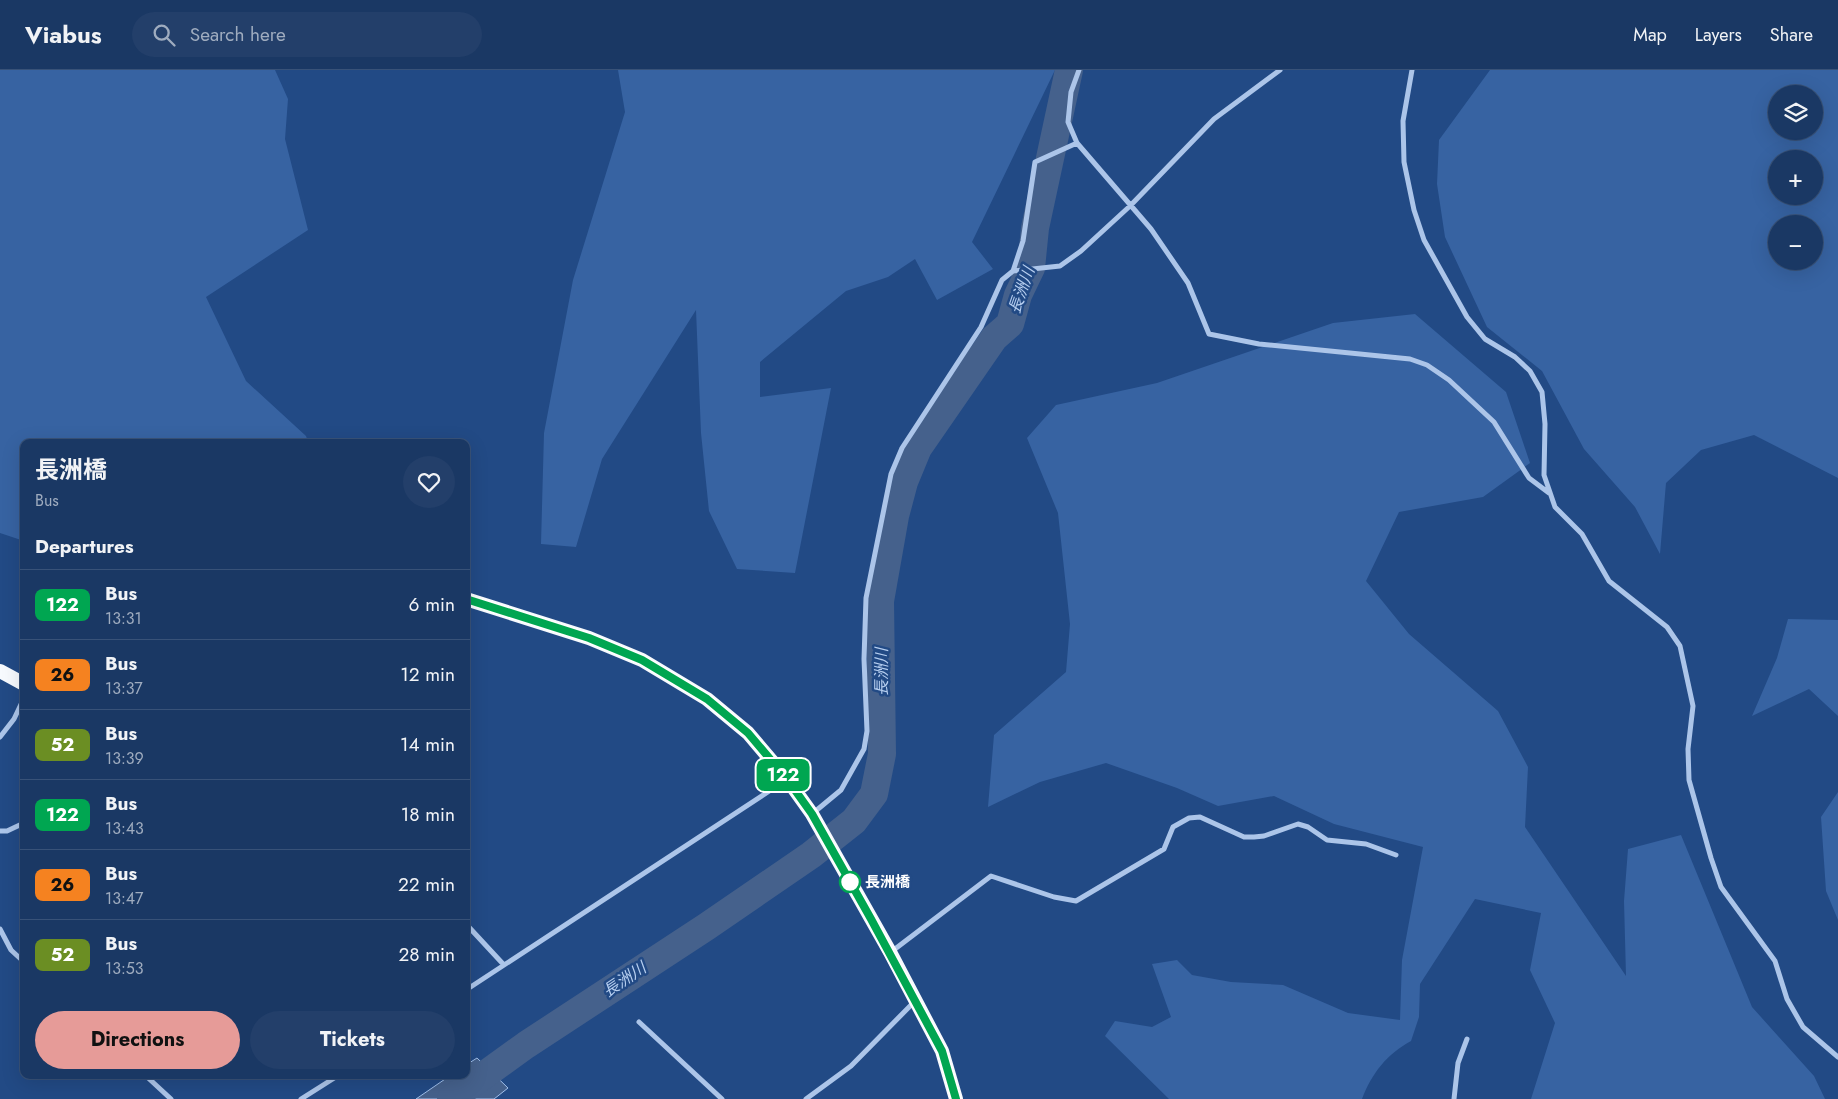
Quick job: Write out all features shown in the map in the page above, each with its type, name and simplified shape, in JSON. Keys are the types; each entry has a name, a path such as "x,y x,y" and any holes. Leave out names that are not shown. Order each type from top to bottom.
{"highway":[{"path":"470,600 589,638 642,660 707,699 748,733 787,779 814,819 890,952 942,1051 956,1099"},
{"path":"0,671 20,682"}],"street":[{"path":"1079,70 1070,92 1068,122 1077,143 1151,229 1188,283 1209,334 1259,344 1410,359 1427,365 1449,380 1494,422 1529,478 1549,493"},
{"path":"1013,271 1060,266 1081,251 1130,206 1214,119 1280,70"},
{"path":"1412,70 1403,121 1404,162 1414,210 1424,240 1467,317 1485,339 1514,357 1530,371 1542,392 1545,424 1544,475 1555,507 1582,534 1592,556 1609,581 1667,627 1680,646 1692,706 1688,749 1689,780 1710,858 1722,887 1775,961 1787,999 1803,1027 1838,1057"},
{"path":"814,819 841,790 864,749 867,731 864,659 866,598 891,474 902,448 912,431 981,327 1002,280 1013,271 1023,241 1035,162 1077,143"},
{"path":"0,736 14,718 20,706"},
{"path":"470,987 787,779"},
{"path":"890,952 991,876 1054,897 1076,901 1164,849 1173,827 1190,818 1200,817 1244,836 1254,837 1264,836 1298,824 1308,827 1327,840 1366,844 1396,855"},
{"path":"0,831 7,831 20,825"},
{"path":"470,928 504,964"},
{"path":"0,929 11,950 20,958"},
{"path":"806,1099 852,1066 915,1000"},
{"path":"639,1022 722,1099"},
{"path":"1454,1099 1458,1063 1467,1039"},
{"path":"149,1079 171,1099"},
{"path":"301,1099 333,1079"}],"shaded area":[{"path":"0,70 275,70 288,99 285,139 308,230 206,297 246,381 307,439 20,439 20,540 0,533"},
{"path":"618,70 1055,70 972,242 993,269 937,300 915,259 888,277 846,291 760,362 760,397 831,388 795,573 737,569 709,511 701,433 696,310 602,459 576,547 541,544 544,433 573,280 625,112"},
{"path":"1490,70 1838,70 1838,478 1754,435 1701,450 1666,483 1660,554 1635,507 1584,449 1542,371 1487,327 1445,237 1437,184 1439,140"},
{"path":"1415,314 1506,392 1530,463 1483,497 1399,512 1366,581 1409,634 1498,711 1528,767 1525,827 1626,976 1624,901 1628,849 1681,835 1752,1007 1814,1076 1825,1099 1531,1099 1555,1023 1530,970 1541,913 1475,899 1420,984 1419,1017 1411,1041 1402,1046 1381,1065 1370,1081 1362,1099 1169,1099 1105,1036 1115,1021 1152,1027 1171,1017 1152,964 1177,960 1192,975 1231,982 1283,985 1348,1013 1400,1020 1402,960 1423,847 1334,824 1274,796 1218,806 1177,788 1106,763 1040,782 988,807 994,735 1066,672 1070,624 1058,513 1027,438 1056,405 1157,383 1333,323"},
{"path":"1788,619 1838,620 1838,716 1809,689 1752,716 1777,658"},
{"path":"1838,792 1838,920 1826,891 1821,817"},
{"path":"477,1058 508,1088 494,1099 416,1099 445,1079 470,1079 470,1062"}],"waterway":[{"name":"長洲川","path":"451,1099 526,1045 706,927 811,855 854,821 874,794 882,754 880,601 895,516 904,482 918,448 994,338 1010,324 1018,295 1031,268 1035,228 1069,70"}],"bus line":[{"name":"122","path":"470,600 589,638 642,660 707,699 748,733 787,779 812,814 890,952 942,1051 956,1099"}],"place":[{"name":"長洲橋","path":"850,882"}]}
